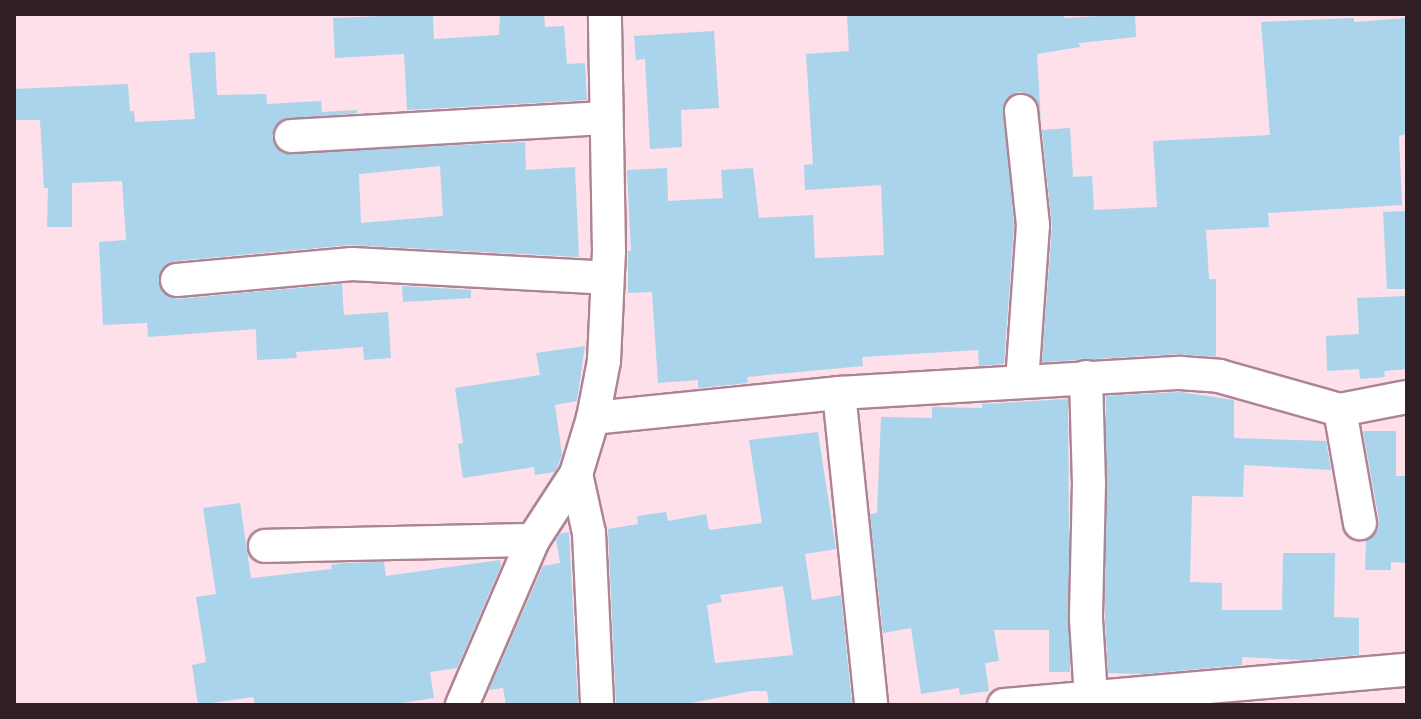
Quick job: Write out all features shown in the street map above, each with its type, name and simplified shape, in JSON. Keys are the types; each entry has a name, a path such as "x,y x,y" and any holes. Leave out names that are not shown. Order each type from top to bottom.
{"street":[{"path":"462,705 533,540 576,474 593,418 604,361 607,278 605,14"},
{"path":"1021,111 1033,225 1022,381"},
{"path":"291,136 605,118"},
{"path":"177,280 352,264 607,278"},
{"path":"593,418 839,393 1086,377 1219,376 1340,410 1407,397"},
{"path":"1086,377 1089,483 1086,619 1091,698"},
{"path":"839,393 871,705"},
{"path":"1340,410 1360,523"},
{"path":"576,474 589,533 597,705"},
{"path":"265,546 533,540"},
{"path":"1004,705 1407,670"}],"building":[{"path":"433,14 434,39 499,35 500,14 544,14 545,27 564,26 567,64 585,63 587,100 407,110 404,54 335,58 333,18"},
{"path":"847,14 1064,14 1064,18 1135,14 1136,37 1079,43 1080,47 1037,54 1041,123 1037,101 1029,94 1018,92 1003,104 1014,225 1004,364 979,366 978,350 862,357 863,366 747,377 748,383 698,388 698,380 658,383 652,292 628,293 628,251 631,251 627,170 667,168 668,201 723,198 721,170 753,168 759,218 813,215 815,258 884,255 881,185 805,190 804,165 813,164 806,54 849,51"},
{"path":"1354,18 1354,22 1407,18 1407,134 1399,136 1402,205 1268,213 1269,227 1206,230 1209,279 1216,279 1216,357 1179,354 1042,362 1052,226 1042,130 1070,128 1073,177 1092,176 1094,210 1157,207 1153,141 1270,135 1261,22"},
{"path":"714,31 719,108 681,110 682,147 650,149 645,59 636,60 634,36"},
{"path":"215,52 217,95 266,94 267,104 321,101 322,112 357,110 357,113 281,120 272,136 276,147 283,153 525,142 526,170 575,167 579,257 350,245 175,261 160,273 162,292 178,299 342,284 344,315 388,312 391,358 364,360 363,347 296,352 297,358 257,360 256,329 148,337 147,323 103,325 99,242 126,240 122,181 72,183 72,227 47,227 48,188 44,188 40,120 14,120 14,89 128,84 130,111 134,111 135,122 195,119 189,53","holes":["440,166 443,216 361,223 359,174"]},
{"path":"1407,211 1407,289 1387,289 1383,212"},
{"path":"402,286 471,290 471,298 403,302"},
{"path":"1407,296 1407,369 1384,371 1385,377 1360,379 1359,369 1327,371 1326,336 1359,334 1357,298"},
{"path":"585,346 577,401 555,405 562,455 555,472 535,475 534,467 463,478 458,444 463,443 455,388 540,375 536,353"},
{"path":"1180,392 1234,400 1234,438 1326,441 1331,470 1244,465 1243,497 1192,496 1190,582 1222,583 1222,610 1282,610 1283,553 1335,553 1334,617 1359,618 1359,655 1301,660 1242,657 1242,665 1144,674 1108,673 1105,619 1106,396"},
{"path":"1068,399 1070,672 1049,672 1049,630 994,630 999,661 985,663 989,691 960,695 959,688 921,694 911,628 883,633 870,514 877,513 881,417 932,418 932,407 982,408 982,404"},
{"path":"1363,431 1396,431 1396,476 1406,476 1407,563 1391,562 1391,570 1365,570 1366,540 1378,530 1379,520"},
{"path":"818,432 836,549 805,554 812,600 841,595 852,705 769,705 767,691 751,691 681,705 616,705 608,529 638,524 637,516 666,512 668,521 706,514 709,530 762,523 749,440","holes":["783,586 793,655 715,663 707,605 722,602 720,595"]},
{"path":"240,503 251,578 332,569 331,565 344,563 384,562 386,576 500,560 501,566 457,668 430,672 434,698 388,705 255,705 253,697 198,705 192,665 206,662 196,597 216,594 203,508"},
{"path":"569,532 578,705 506,705 503,688 489,690 543,566 560,563 556,540 560,534"}]}
